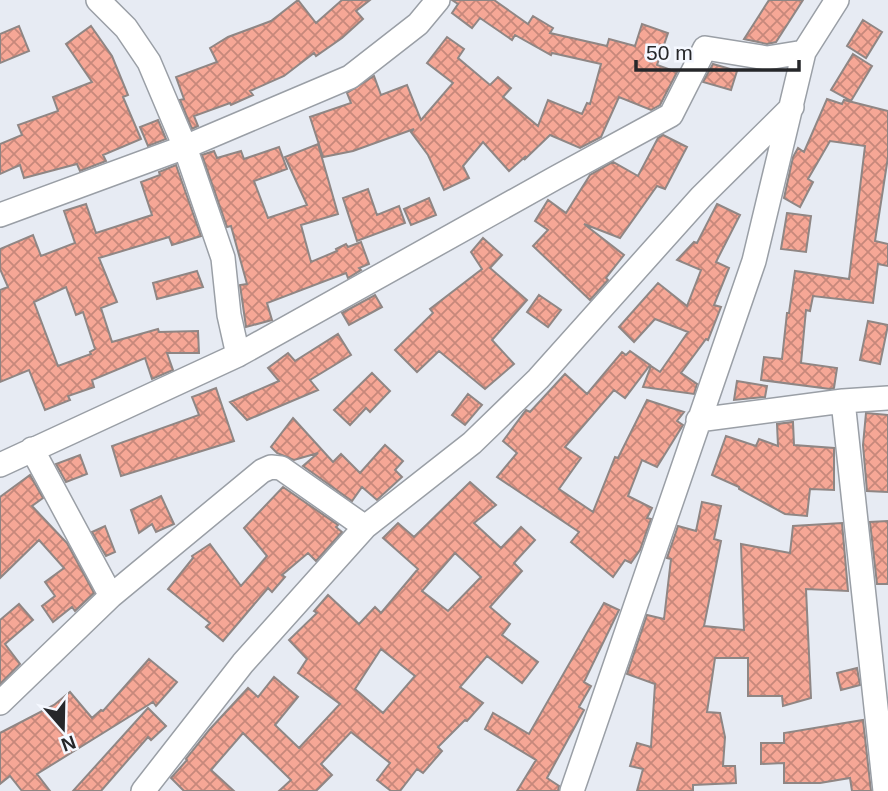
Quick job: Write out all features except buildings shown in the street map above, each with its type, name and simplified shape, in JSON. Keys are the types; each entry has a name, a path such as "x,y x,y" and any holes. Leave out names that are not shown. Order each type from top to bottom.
{"street":[{"path":"98,0 126,28 149,62 185,148 223,258 229,316 238,355"},
{"path":"0,215 185,148 351,76 418,24 438,0"},
{"path":"572,791 754,261 804,52 837,0"},
{"path":"0,465 238,355 671,115 705,48 767,58 804,52"},
{"path":"143,791 243,663 365,527 472,443 538,379 701,197 792,107"},
{"path":"698,420 843,401 888,398"},
{"path":"843,401 885,791"},
{"path":"32,449 111,596"},
{"path":"0,703 111,596 249,481 271,467 281,468 365,527"}]}
